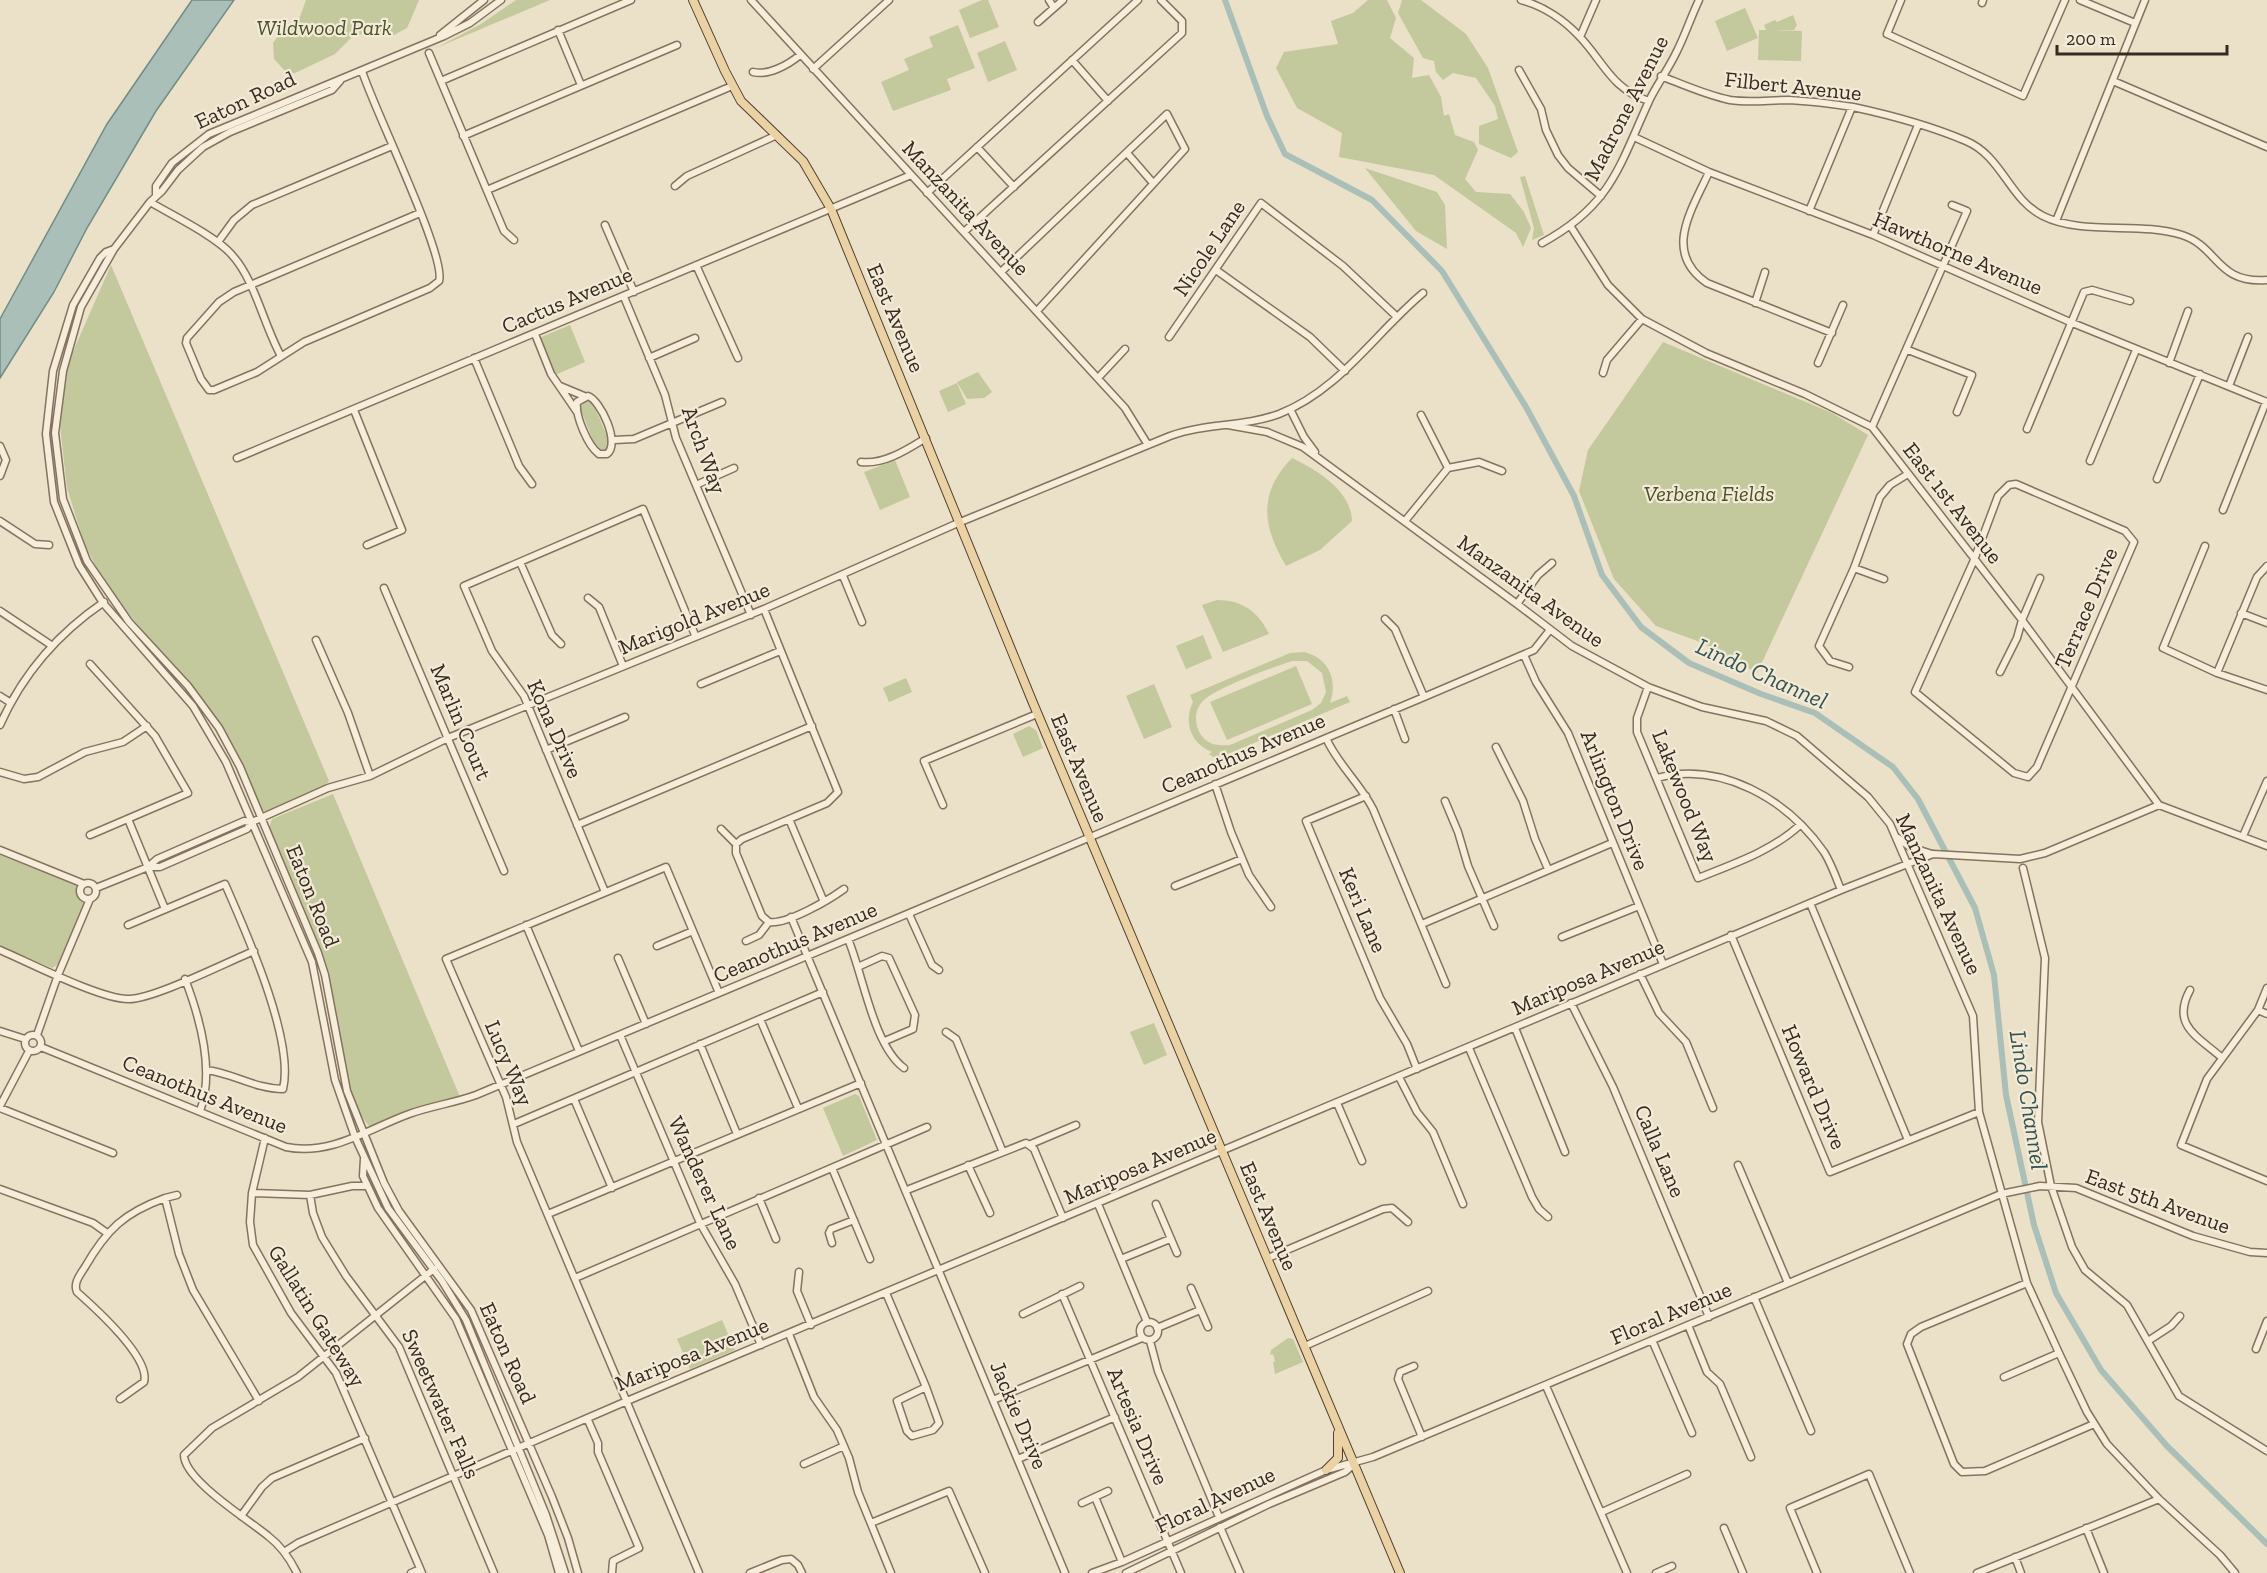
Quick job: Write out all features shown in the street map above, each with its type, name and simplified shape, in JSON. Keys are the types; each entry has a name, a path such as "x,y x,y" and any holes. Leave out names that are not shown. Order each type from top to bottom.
{"main road":[{"name":"East Avenue","path":"693,0 732,87 752,113 777,135 813,174 831,208 1037,714 1401,1573"},
{"path":"1326,1470 1338,1458 1338,1426"}],"street":[{"name":"Eaton Road","path":"433,40 484,0"},
{"name":"Eaton Road","path":"501,0 470,22 433,40 340,81 330,82 209,134 172,163 156,186 156,195 114,249 81,307 63,371 55,433 63,499 87,561 110,598 207,709 229,744 318,953 325,975 342,1070 364,1133 395,1204 471,1310 568,1538 578,1573"},
{"path":"441,81 631,0"},
{"name":"Manzanita Avenue","path":"751,0 1098,378 1137,424 1148,445"},
{"path":"813,69 890,0"},
{"path":"1049,0 1054,8"},
{"path":"1038,22 1063,0"},
{"path":"927,193 1138,0"},
{"path":"964,232 1182,33 1182,21 1161,0"},
{"path":"1523,0 1554,15 1580,37 1620,87 1649,101"},
{"path":"1580,37 1596,0"},
{"name":"Madrone Avenue","path":"1542,243 1571,227 1601,196 1623,161 1661,76 1677,52 1698,0"},
{"path":"1901,0 1887,34 2023,96 2065,0"},
{"path":"2080,0 2135,23"},
{"path":"2056,221 2145,0"},
{"path":"558,30 581,85"},
{"path":"463,136 677,45"},
{"path":"429,53 504,231 514,240"},
{"path":"753,72 762,74 800,55"},
{"path":"1072,60 1108,101"},
{"path":"1519,70 1541,109 1546,129 1558,155 1568,168 1601,196"},
{"path":"362,71 420,213 441,277 430,288 304,342 257,372 209,390 201,379 187,338 219,302 249,285 420,213"},
{"name":"Filbert Avenue","path":"1661,76 1710,95 1730,100 1751,102 1790,100 1852,107 1918,125 1980,148 1997,164 2028,206 2056,221 2175,232 2195,241 2236,277 2255,281 2267,280"},
{"path":"2113,81 2267,147"},
{"path":"487,190 732,87"},
{"path":"1809,211 1852,107"},
{"path":"1001,272 1167,114 1185,149 1037,311"},
{"path":"1873,236 1918,125"},
{"path":"675,186 687,176 777,135"},
{"name":"Hawthorne Avenue","path":"1634,137 1708,172 1873,236 2136,350 2266,402"},
{"path":"218,242 234,220 252,205 392,146"},
{"path":"978,147 1014,187"},
{"path":"1127,153 1153,183"},
{"path":"1708,172 1683,231 1682,242 1686,262 1707,283 1832,333"},
{"name":"Cactus Avenue","path":"237,458 911,175"},
{"path":"150,202 218,242 237,261 281,356"},
{"name":"Nicole Lane","path":"1169,337 1261,203 1343,266 1395,315"},
{"path":"1872,427 1908,350 1967,211 1952,205"},
{"path":"605,225 634,292"},
{"name":"East 1st Avenue","path":"1571,227 1608,285 1642,319 1706,353 1805,394 1872,427 2022,620 2159,805"},
{"name":"Eaton Road","path":"114,249 106,252 100,258 73,305 53,371 46,434 54,502 79,565 103,603 205,722 226,762 312,962 335,1080 364,1159 388,1208 466,1320 519,1448 559,1551 565,1573"},
{"path":"696,265 738,358"},
{"path":"1216,270 1310,337 1345,371"},
{"path":"1755,303 1765,273"},
{"path":"2027,429 2084,292 2092,290 2130,302"},
{"path":"1148,445 1188,429 1262,419 1290,409 1328,387 1395,315 1423,293"},
{"name":"Arch Way","path":"624,297 669,407 671,423 751,615"},
{"path":"1818,363 1843,305"},
{"path":"2169,363 2188,311"},
{"path":"1603,373 1607,360 1642,319"},
{"path":"535,334 556,382 578,413 595,452 603,454 610,452 614,440 598,403 592,397 568,391 556,382"},
{"path":"2229,386 2248,337"},
{"path":"649,358 695,338"},
{"path":"1098,378 1125,349"},
{"path":"1908,350 1972,375 1957,412"},
{"path":"2090,461 2136,350"},
{"path":"474,358 519,466 532,484"},
{"path":"2157,479 2200,375"},
{"path":"578,413 577,402 585,396"},
{"path":"614,440 628,441 722,402"},
{"path":"2223,510 2266,402"},
{"path":"1290,409 1304,437 1322,460"},
{"path":"354,410 402,530 367,545"},
{"path":"1421,415 1448,468"},
{"name":"Manzanita Avenue","path":"1228,425 1267,432 1303,447 1517,604 1549,631 1598,662 1648,687 1702,707 1766,721 1797,736 1868,797 1890,824 1897,837 1973,1016 1979,1112 2005,1193 2027,1283 2060,1353 2094,1424 2118,1457 2159,1499 2203,1537 2235,1573"},
{"path":"861,462 876,462 894,456 926,438"},
{"name":"Marigold Avenue","path":"96,888 148,867 160,867 247,829 252,822 328,788 370,776 448,738 695,635 751,615 958,523 1148,445"},
{"path":"0,446 6,460 0,476"},
{"path":"1405,521 1448,468 1479,462 1502,471"},
{"path":"696,485 734,468"},
{"path":"1849,667 1830,661 1819,646 1854,568 1880,497 1890,485 1908,474"},
{"name":"Terrace Drive","path":"2016,484 2130,535 2134,542 2072,687 2037,767 2028,777 2014,773 1915,692 1974,560 1998,496 2009,485 2016,484"},
{"path":"561,644 552,635 520,562 643,509 695,635"},
{"path":"0,520 35,543 49,545"},
{"path":"2205,546 2163,648 2217,673 2267,690"},
{"name":"Kona Drive","path":"520,562 464,585 492,651 520,687 605,892"},
{"path":"1517,604 1538,575 1552,563"},
{"path":"2217,673 2257,577 2267,566"},
{"path":"1854,568 1884,579"},
{"path":"843,576 862,622"},
{"path":"2000,672 2017,638 2040,578"},
{"name":"Marlin Court","path":"384,588 504,871"},
{"path":"0,725 26,677 51,645 110,598"},
{"path":"588,598 599,608 623,666"},
{"path":"736,844 742,839 836,796 837,787 764,609"},
{"path":"0,611 51,645"},
{"path":"2241,613 2267,623"},
{"path":"1385,619 1395,630 1424,697"},
{"name":"Ceanothus Avenue","path":"41,1047 286,1147 315,1150 355,1137 409,1114 465,1099 909,914 1524,655 1534,650 1549,631"},
{"path":"316,640 348,713 370,776"},
{"path":"701,684 780,651"},
{"name":"Arlington Drive","path":"1524,655 1536,682 1568,733 1663,964"},
{"path":"90,664 147,726 176,768 188,794 90,835"},
{"name":"Lakewood Way","path":"1648,687 1637,718 1638,732 1698,878 1765,849 1788,837 1800,825"},
{"path":"0,696 11,703"},
{"path":"1394,709 1405,739"},
{"path":"943,805 924,761 1037,714"},
{"path":"546,750 625,717"},
{"path":"0,772 24,779 38,777 85,752 123,742 147,726"},
{"path":"577,825 812,726"},
{"path":"1326,738 1338,763 1366,796 1446,984"},
{"path":"1496,747 1523,801 1548,869"},
{"path":"1657,778 1690,773 1725,778 1763,795 1800,825 1825,854 1841,890"},
{"path":"2243,836 2267,781"},
{"path":"1215,784 1242,859 1257,889 1271,907"},
{"name":"Keri Lane","path":"1366,796 1306,821 1380,998 1407,1044 1417,1069"},
{"path":"1445,801 1494,926"},
{"path":"2159,805 2267,846"},
{"name":"Mariposa Avenue","path":"284,1552 298,1543 528,1443 1841,890 1933,854 2020,859 2045,853 2159,805"},
{"path":"128,819 165,909"},
{"path":"789,819 824,902"},
{"path":"721,829 736,844 740,864 762,916 768,922"},
{"path":"1897,837 1910,847 1933,854"},
{"path":"1422,924 1612,843"},
{"path":"0,850 84,884 89,883 96,888 96,894 90,899 58,975 37,1035"},
{"path":"1175,886 1242,859"},
{"name":"Lucy Way","path":"693,931 666,867 446,959 506,1097 517,1142 699,1573"},
{"path":"2023,867 2045,958 2038,1122 2051,1186 2079,1261 2093,1278 2122,1298 2175,1391 2184,1401 2267,1451"},
{"path":"84,884 80,893 83,898 90,899"},
{"path":"128,925 225,884 268,988 286,1078 283,1088 263,1088 219,1071 206,1070"},
{"path":"746,941 759,935 768,922 791,917 824,902 844,889"},
{"path":"1810,903 1908,1140"},
{"path":"1562,937 1639,906"},
{"path":"909,914 932,965 939,970"},
{"name":"Jackie Drive","path":"791,917 888,1144 1065,1573"},
{"path":"526,925 579,1052"},
{"path":"657,946 693,931 719,993"},
{"name":"Howard Drive","path":"1731,935 1830,1172 1979,1112"},
{"path":"848,939 860,966 864,994 893,1060 904,1068"},
{"path":"0,950 108,995 129,999 151,994 254,951"},
{"path":"860,966 882,956 889,958 915,1015 913,1029 885,1041"},
{"path":"618,958 646,1024"},
{"path":"1640,974 1659,1013 1686,1042 1713,1108"},
{"path":"185,980 196,1010 206,1070 206,1093 200,1111"},
{"path":"2267,988 2258,1010 2221,1057 2201,1092 2181,1145 2267,1181"},
{"path":"2190,990 2182,1010 2185,1024 2221,1057"},
{"path":"514,1124 824,992"},
{"name":"Calla Lane","path":"1571,1003 1613,1087 1709,1317"},
{"path":"2258,1010 2267,1014"},
{"path":"760,1019 798,1108"},
{"path":"1515,1028 1565,1152"},
{"path":"0,1031 25,1039"},
{"path":"946,1032 956,1039 1002,1150"},
{"path":"25,1039 31,1035 37,1035"},
{"path":"29,1051 41,1047 41,1041 37,1035"},
{"name":"Wanderer Lane","path":"620,1035 700,1223 735,1284 760,1345"},
{"path":"25,1039 29,1051"},
{"path":"699,1044 737,1134"},
{"path":"1469,1048 1532,1197 1539,1209 1548,1217"},
{"path":"29,1051 0,1107 113,1153"},
{"path":"1400,1077 1417,1112 1433,1132 1463,1204"},
{"path":"548,1214 861,1083"},
{"path":"574,1099 612,1188"},
{"path":"1337,1103 1362,1161"},
{"path":"907,1190 1020,1143 1031,1144 1076,1125"},
{"path":"575,1278 927,1127"},
{"name":"Gallatin Gateway","path":"265,1138 252,1193 250,1234 256,1252 291,1314 342,1385 421,1571"},
{"path":"1031,1144 1063,1218"},
{"name":"Eaton Road","path":"364,1159 362,1170 367,1186 393,1232 456,1319 548,1535 559,1573"},
{"path":"969,1164 990,1213"},
{"path":"1738,1165 1788,1283"},
{"path":"832,1168 870,1259"},
{"path":"252,1193 310,1195 352,1186 367,1186"},
{"name":"East 5th Avenue","path":"2005,1193 2040,1186 2076,1188 2193,1236 2250,1252 2267,1253"},
{"path":"0,1189 79,1217 107,1233"},
{"name":"Floral Avenue","path":"1092,1573 1168,1542 1326,1470 1354,1464 1422,1437 2005,1193"},
{"path":"120,1399 144,1382 144,1370 125,1340 75,1290 75,1282 107,1233 128,1214 177,1194"},
{"name":"Sweetwater Falls","path":"310,1195 312,1214 322,1237 346,1276 378,1315 399,1347 494,1573"},
{"path":"165,1198 176,1245 192,1290 259,1401"},
{"path":"759,1198 776,1239"},
{"path":"1098,1203 1147,1322 1157,1328"},
{"path":"1156,1204 1177,1253"},
{"path":"1268,1258 1383,1209 1392,1208 1408,1222"},
{"path":"832,1243 829,1233 831,1229 854,1220"},
{"path":"1121,1259 1170,1239"},
{"path":"297,1573 284,1552 268,1536 211,1492 184,1459 186,1452 202,1435 259,1401 324,1357 439,1264"},
{"path":"799,1272 797,1291 811,1324"},
{"path":"2027,1283 1921,1327 1911,1334 1907,1344 1954,1464 1962,1472 1985,1471 2094,1424"},
{"path":"1023,1314 1080,1286"},
{"path":"1191,1288 1208,1327"},
{"path":"1305,1346 1428,1291"},
{"path":"886,1293 926,1387 939,1423 933,1430 912,1436 907,1431 897,1401 926,1387"},
{"name":"Artesia Drive","path":"1062,1294 1181,1573"},
{"path":"1754,1297 1811,1431"},
{"path":"1157,1328 1200,1310"},
{"path":"2148,1341 2171,1326 2180,1316"},
{"path":"2256,1349 2267,1321"},
{"path":"1142,1338 1140,1327 1147,1322"},
{"path":"1688,1325 1707,1372 1720,1384 1751,1457"},
{"path":"1150,1341 1156,1337 1157,1328"},
{"path":"789,1334 814,1397 837,1430 844,1446 870,1523 891,1573"},
{"path":"993,1400 1142,1338 1150,1341"},
{"path":"1652,1340 1692,1433"},
{"path":"1150,1341 1158,1371 1219,1517"},
{"path":"2004,1377 2060,1353"},
{"path":"1414,1366 1400,1372 1398,1383 1422,1437"},
{"path":"1546,1386 1627,1573"},
{"path":"1018,1459 1115,1417"},
{"path":"587,1418 598,1443 598,1452 639,1548 613,1561 612,1573"},
{"path":"241,1516 258,1492 272,1478 365,1438"},
{"path":"804,1464 844,1446"},
{"name":"Floral Avenue","path":"1126,1573 1220,1527 1345,1472 1354,1464"},
{"path":"1602,1512 1687,1474"},
{"path":"1817,1573 1790,1508 1869,1474 1910,1573"},
{"path":"870,1523 949,1491 985,1573"},
{"path":"1082,1503 1108,1491"},
{"path":"1095,1497 1122,1562"},
{"path":"1977,1573 2159,1499"},
{"path":"1220,1527 1240,1573"},
{"path":"1724,1528 1743,1573"},
{"path":"2086,1528 2104,1573"},
{"path":"2015,1557 2021,1573"},
{"path":"750,1573 782,1560 791,1559 802,1573"},
{"path":"1656,1573 1672,1566"},
{"path":"411,1573 421,1571"}],"green space":[{"name":"Wildwood Park","path":"306,0 419,0 407,28 394,35 362,34 352,37 335,54 295,73 287,73 274,59 273,43 278,36 297,25"},
{"path":"516,0 550,0 436,48 481,24"},
{"path":"982,0 988,0 999,27 970,38 959,10"},
{"path":"1368,0 1387,0 1396,18 1390,38 1414,58 1412,78 1429,75 1441,97 1444,116 1449,114 1455,135 1474,142 1478,150 1465,179 1476,192 1510,194 1524,212 1531,228 1523,247 1516,233 1434,175 1339,157 1342,133 1297,108 1276,68 1284,52 1338,44 1331,21 1353,13"},
{"path":"1402,0 1421,0 1466,34 1488,68 1518,152 1511,158 1479,144 1479,126 1498,119 1495,106 1476,78 1453,73 1443,80 1436,72 1434,61 1423,58 1398,13"},
{"path":"1745,8 1758,38 1727,51 1715,21"},
{"path":"1793,15 1797,25 1794,30 1772,30 1802,31 1801,61 1758,60 1759,30 1766,30 1764,25"},
{"path":"958,25 975,68 947,79 951,90 893,111 881,82 909,70 904,59 933,47 929,37"},
{"path":"1005,41 1017,70 988,82 977,53"},
{"path":"1365,168 1437,192 1445,205 1447,249 1416,231"},
{"path":"1525,176 1544,235 1532,240 1534,228 1520,177"},
{"path":"111,265 329,781 321,789 268,812 260,810 235,751 217,722 106,586 84,543 67,488 60,426 68,363"},
{"path":"570,325 585,362 555,375 539,338"},
{"name":"Verbena Fields","path":"1663,342 1832,413 1868,435 1757,673 1703,643 1656,626 1614,579 1579,491 1588,450"},
{"path":"978,372 992,392 984,398 967,399 957,382"},
{"path":"957,383 966,404 948,412 939,391"},
{"path":"585,400 593,403 610,443 606,451 601,452 596,448 580,408"},
{"path":"1292,458 1331,482 1346,500 1352,521 1320,550 1286,566 1272,537 1267,510 1273,484"},
{"path":"895,460 910,497 880,510 864,472"},
{"path":"1217,600 1234,602 1248,608 1260,619 1269,634 1223,652 1202,605"},
{"path":"1203,635 1212,658 1186,669 1176,646"},
{"path":"1304,652 1320,659 1332,678 1330,703 1347,696 1350,702 1216,759 1209,754 1212,752 1199,744 1191,732 1189,717 1193,702 1190,695 1290,653","holes":["1292,661 1307,661 1322,673 1326,692 1321,703 1312,710 1230,745 1214,744 1201,735 1196,722 1197,713 1203,701 1210,696 1232,684"]},
{"path":"1296,666 1312,704 1227,740 1210,702"},
{"path":"906,678 912,692 889,702 883,688"},
{"path":"1154,684 1172,727 1144,739 1126,696"},
{"path":"1029,726 1036,730 1043,748 1023,757 1013,734"},
{"path":"333,794 460,1097 370,1127 357,1111 342,1059 328,974 269,828 272,819"},
{"path":"0,854 77,886 85,906 62,962 52,968 0,947"},
{"path":"1154,1023 1167,1055 1144,1065 1130,1032"},
{"path":"855,1094 859,1096 877,1140 843,1156 823,1108"},
{"path":"722,1320 735,1350 690,1369 677,1339"},
{"path":"1288,1338 1293,1339 1303,1362 1275,1374 1273,1362 1275,1361 1273,1354 1270,1355 1271,1350"}],"water":[{"path":"192,0 234,0 156,111 87,228 54,292 0,378 0,319 107,124"}],"waterway":[{"name":"Lindo Channel","path":"1225,0 1267,116 1285,154 1372,200 1442,271 1526,407 1574,496 1602,575 1641,627 1689,663 1761,694 1815,713 1893,767 1918,799 1975,908 1994,975 2006,1095 2034,1225 2056,1293 2101,1370 2167,1446 2267,1544"}]}
